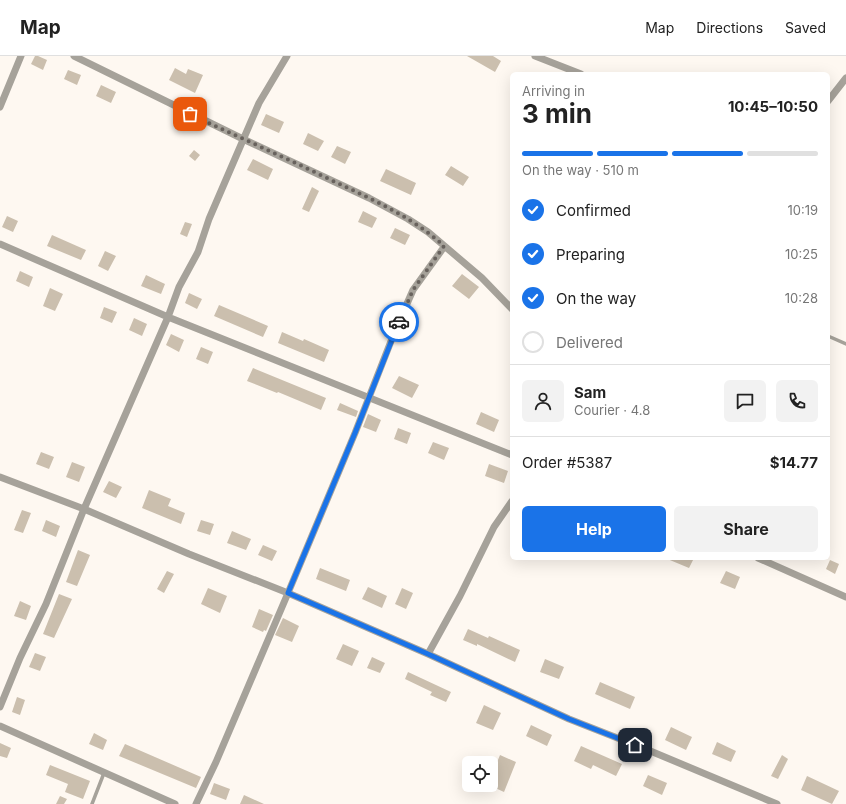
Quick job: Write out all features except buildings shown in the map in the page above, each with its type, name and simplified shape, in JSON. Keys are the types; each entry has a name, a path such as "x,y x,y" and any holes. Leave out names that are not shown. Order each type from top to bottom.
{"street":[{"path":"0,107 21,56"},
{"path":"74,56 243,139 376,201 408,218 428,232 482,278 510,307"},
{"path":"0,707 20,658 46,604 84,509 168,317 179,288 198,252 243,139 259,103 287,56"},
{"path":"535,56 576,72"},
{"path":"830,98 846,78"},
{"path":"0,244 168,317 510,454"},
{"path":"196,804 216,762 288,593 394,331 413,290 444,246"},
{"path":"0,477 84,509 189,554 288,593 428,654 569,719 777,804"},
{"path":"428,654 460,596 494,527 510,504"},
{"path":"763,560 846,597"},
{"path":"0,726 175,804"}],"lane":[{"path":"830,337 846,344"},
{"path":"92,804 104,773"}],"way so far":[{"path":"190,114 311,170 408,218 428,232 444,246 413,290 399,322"}],"route":[{"path":"399,322 394,331 355,433 288,593 428,654 569,719 635,745"}]}
